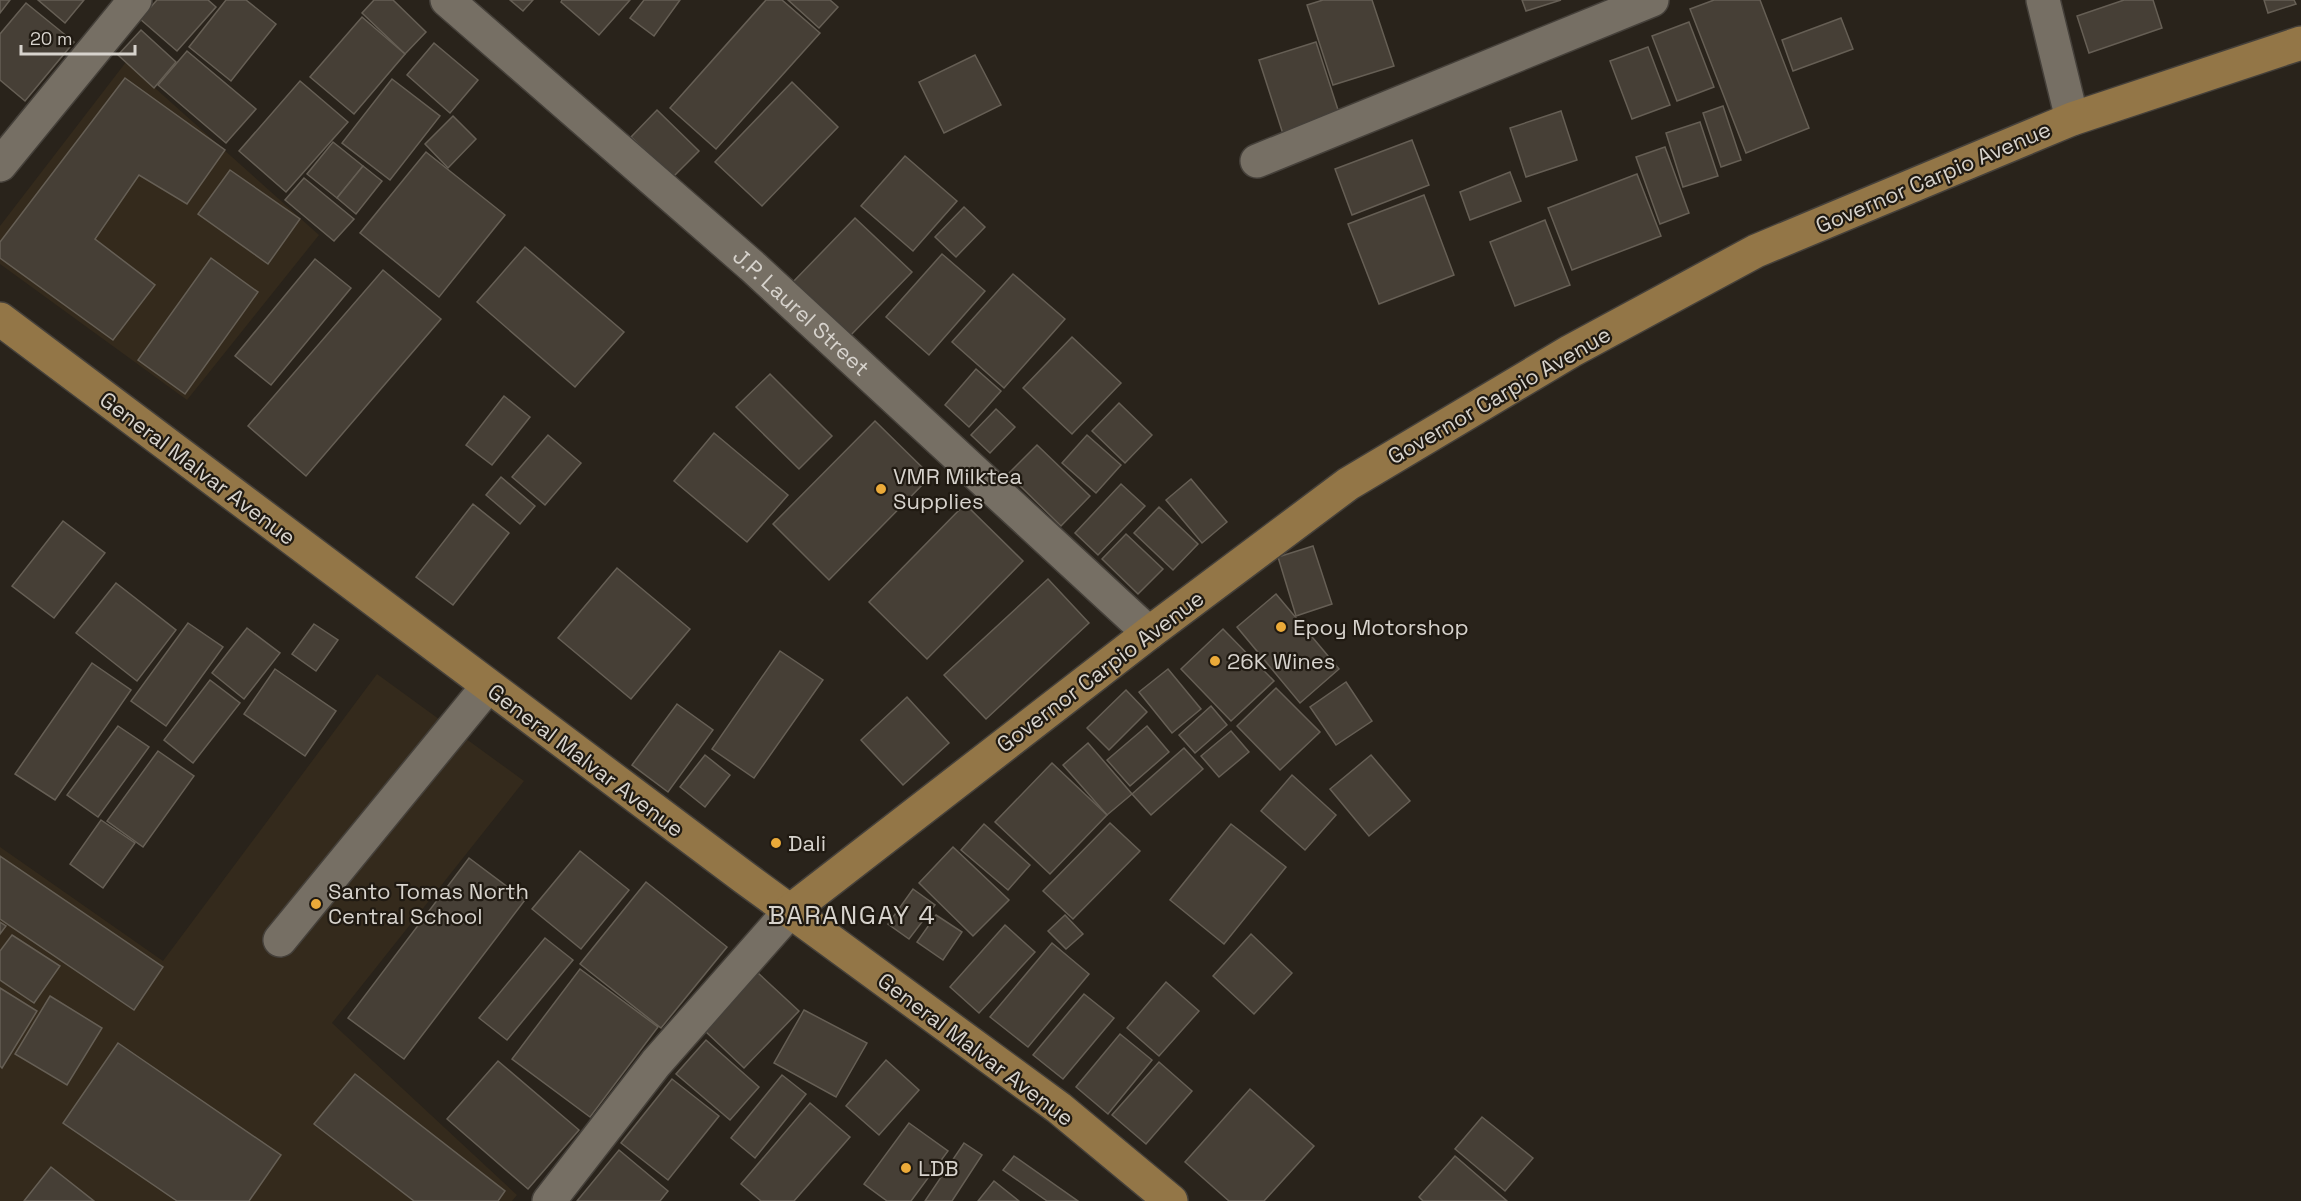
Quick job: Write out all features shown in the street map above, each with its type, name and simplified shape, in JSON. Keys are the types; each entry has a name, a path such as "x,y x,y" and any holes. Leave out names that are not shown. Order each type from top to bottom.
{"main road":[{"name":"Governor Carpio Avenue","path":"790,911 1149,633 1348,484 1571,351 1756,251 2072,119 2301,44"},
{"name":"General Malvar Avenue","path":"0,319 488,686 1059,1108 1171,1201"}],"street":[{"path":"0,165 135,0"},
{"name":"J.P. Laurel Street","path":"447,0 752,266 1149,633"},
{"path":"1257,161 1652,0"},
{"path":"2043,0 2072,119"},
{"path":"280,940 488,686"},
{"path":"549,1201 656,1063 790,911"}],"shaded area":[{"path":"126,62 319,235 187,400 0,264 0,226"},
{"name":"Santo Tomas North Central School","path":"377,674 524,781 332,1023 517,1195 512,1201 0,1201 0,847 163,961"}],"building":[{"path":"0,0 10,0 0,13"},
{"path":"38,0 84,0 65,23"},
{"path":"157,0 208,0 216,7 177,51 140,19"},
{"path":"226,0 246,0 276,24 231,81 189,47"},
{"path":"374,0 393,0 426,32 405,54 362,13"},
{"path":"510,0 533,0 523,11"},
{"path":"562,0 630,0 599,35 561,2"},
{"path":"644,0 680,0 654,36 630,18"},
{"path":"766,0 782,0 820,33 716,149 670,108"},
{"path":"788,0 830,0 838,7 819,28"},
{"path":"1323,0 1372,0 1394,66 1333,85 1307,5"},
{"path":"1522,0 1561,0 1526,11"},
{"path":"1714,0 1760,0 1809,128 1746,153 1690,9"},
{"path":"2124,0 2153,0 2162,28 2089,53 2077,16"},
{"path":"2264,0 2294,0 2296,4 2268,13"},
{"path":"26,3 74,42 25,101 0,80 0,34"},
{"path":"362,17 405,54 354,114 310,77"},
{"path":"1841,18 1853,49 1793,71 1782,40"},
{"path":"1689,22 1714,87 1677,101 1652,36"},
{"path":"141,30 176,62 154,88 118,55"},
{"path":"1316,42 1341,119 1284,137 1259,60"},
{"path":"434,43 478,80 450,113 407,75"},
{"path":"1648,47 1670,105 1632,119 1610,61"},
{"path":"187,51 256,109 226,143 158,85"},
{"path":"975,55 1001,105 944,133 919,82"},
{"path":"125,78 225,150 187,204 139,175 95,239 155,285 113,340 0,258 0,242"},
{"path":"392,79 440,116 390,180 342,143"},
{"path":"300,81 348,122 286,192 239,151"},
{"path":"792,82 838,127 762,206 715,162"},
{"path":"1723,106 1741,160 1721,167 1703,113"},
{"path":"657,110 699,151 673,177 631,137"},
{"path":"1561,111 1577,160 1526,177 1510,128"},
{"path":"453,116 476,139 448,168 425,144"},
{"path":"1700,122 1718,176 1683,187 1666,133"},
{"path":"1412,140 1429,185 1352,215 1335,169"},
{"path":"333,142 363,166 337,198 307,174"},
{"path":"1665,147 1689,213 1660,224 1636,157"},
{"path":"426,152 505,215 439,297 360,233"},
{"path":"905,156 957,201 913,251 861,206"},
{"path":"363,166 382,181 356,214 337,198"},
{"path":"230,170 300,219 268,264 198,214"},
{"path":"1510,172 1521,201 1470,220 1460,192"},
{"path":"1637,174 1661,236 1572,270 1548,208"},
{"path":"304,178 354,219 334,241 285,200"},
{"path":"1424,195 1454,275 1379,304 1348,224"},
{"path":"964,207 985,227 956,257 935,237"},
{"path":"855,218 912,272 849,337 792,283"},
{"path":"1545,220 1570,285 1515,306 1490,242"},
{"path":"525,247 624,332 575,387 477,302"},
{"path":"942,254 985,291 929,355 886,317"},
{"path":"211,258 258,292 185,394 138,360"},
{"path":"315,259 351,288 271,385 235,356"},
{"path":"383,270 441,319 306,476 248,426"},
{"path":"1013,274 1065,319 1004,388 952,342"},
{"path":"1072,337 1121,383 1072,434 1023,388"},
{"path":"976,369 1001,391 969,427 945,405"},
{"path":"770,374 832,436 799,469 736,407"},
{"path":"504,396 530,417 492,465 466,445"},
{"path":"1119,403 1152,435 1125,463 1092,431"},
{"path":"996,409 1015,427 990,453 971,435"},
{"path":"875,421 931,476 829,580 773,524"},
{"path":"714,433 788,495 747,542 674,481"},
{"path":"548,435 581,463 545,505 512,477"},
{"path":"1087,435 1121,465 1096,493 1062,463"},
{"path":"1037,445 1090,496 1061,526 1008,474"},
{"path":"501,477 535,506 520,524 486,495"},
{"path":"1191,479 1227,522 1202,543 1166,500"},
{"path":"1121,484 1145,506 1098,555 1075,533"},
{"path":"473,504 509,533 453,605 416,577"},
{"path":"965,504 1023,561 927,659 869,602"},
{"path":"1159,507 1198,544 1173,570 1134,533"},
{"path":"63,521 105,553 54,618 12,586"},
{"path":"1126,534 1163,569 1138,594 1102,559"},
{"path":"1313,546 1332,604 1296,616 1278,557"},
{"path":"617,568 690,629 631,699 558,638"},
{"path":"1048,579 1089,623 986,719 944,675"},
{"path":"116,583 176,630 137,681 76,633"},
{"path":"1276,594 1339,669 1300,703 1237,627"},
{"path":"188,623 223,647 166,726 131,701"},
{"path":"314,624 338,640 316,671 292,654"},
{"path":"247,628 280,653 244,699 212,673"},
{"path":"1223,629 1274,681 1231,721 1181,669"},
{"path":"780,651 823,680 754,778 712,749"},
{"path":"92,663 131,690 55,800 15,774"},
{"path":"275,669 336,711 305,756 244,714"},
{"path":"1168,669 1201,709 1172,733 1139,692"},
{"path":"210,680 240,703 193,763 164,740"},
{"path":"1346,682 1372,721 1336,745 1310,707"},
{"path":"1276,688 1320,732 1280,770 1237,726"},
{"path":"1126,690 1147,712 1109,750 1087,728"},
{"path":"907,697 949,743 903,785 861,740"},
{"path":"677,704 713,730 668,792 632,765"},
{"path":"1211,706 1227,725 1195,753 1179,735"},
{"path":"118,726 149,747 98,817 67,795"},
{"path":"1147,726 1169,752 1130,786 1107,760"},
{"path":"1231,731 1249,752 1219,777 1201,756"},
{"path":"1088,743 1132,794 1107,815 1063,765"},
{"path":"1184,748 1203,769 1151,815 1132,794"},
{"path":"158,751 194,776 143,847 107,821"},
{"path":"705,755 730,775 705,807 680,787"},
{"path":"1371,755 1410,801 1369,836 1330,789"},
{"path":"1052,763 1107,815 1050,874 995,822"},
{"path":"1292,775 1336,815 1305,850 1261,811"},
{"path":"101,820 135,843 103,888 70,864"},
{"path":"1110,823 1140,851 1073,919 1043,891"},
{"path":"984,824 1030,865 1008,890 961,850"},
{"path":"1231,824 1286,867 1224,944 1170,900"},
{"path":"953,847 1009,900 973,936 919,883"},
{"path":"580,851 629,890 581,949 532,909"},
{"path":"0,856 163,967 134,1010 0,919"},
{"path":"469,858 525,900 404,1059 348,1018"},
{"path":"646,882 727,947 661,1028 580,964"},
{"path":"913,889 935,905 909,939 888,924"},
{"path":"936,915 962,932 943,960 917,942"},
{"path":"1065,915 1083,934 1066,949 1048,931"},
{"path":"0,922 6,926 0,934"},
{"path":"1005,925 1035,952 979,1013 950,987"},
{"path":"1251,934 1292,973 1254,1014 1213,976"},
{"path":"12,935 60,966 34,1003 0,980 0,951"},
{"path":"545,938 573,960 507,1040 479,1018"},
{"path":"1052,943 1089,974 1028,1047 990,1017"},
{"path":"580,969 658,1027 590,1117 512,1059"},
{"path":"758,973 799,1011 744,1068 704,1030"},
{"path":"1166,982 1199,1011 1159,1056 1127,1028"},
{"path":"0,988 37,1011 2,1068 0,1066"},
{"path":"1084,994 1114,1018 1063,1079 1033,1055"},
{"path":"50,996 102,1028 67,1085 15,1054"},
{"path":"804,1010 867,1043 836,1097 774,1063"},
{"path":"1120,1034 1152,1060 1108,1114 1076,1087"},
{"path":"706,1040 759,1087 730,1120 676,1074"},
{"path":"118,1043 281,1155 249,1201 177,1201 63,1123"},
{"path":"886,1060 919,1090 879,1135 846,1106"},
{"path":"498,1061 579,1130 528,1189 447,1119"},
{"path":"1159,1062 1192,1091 1146,1144 1112,1115"},
{"path":"355,1074 505,1191 498,1201 414,1201 314,1124"},
{"path":"782,1075 806,1094 755,1158 731,1138"},
{"path":"672,1079 719,1116 668,1180 621,1143"},
{"path":"1250,1089 1314,1146 1264,1201 1229,1201 1185,1162"},
{"path":"810,1103 850,1137 794,1201 761,1201 741,1184"},
{"path":"1482,1117 1533,1158 1505,1191 1455,1149"},
{"name":"LDB","path":"909,1123 948,1151 911,1201 887,1201 864,1184"},
{"path":"964,1143 982,1155 952,1201 925,1201"},
{"path":"619,1150 668,1191 660,1201 577,1201"},
{"path":"1014,1156 1078,1201 1047,1201 1003,1170"},
{"path":"1455,1156 1507,1201 1423,1201 1419,1197"},
{"path":"51,1167 94,1201 24,1201"},
{"path":"994,1181 1019,1201 978,1201"}],"place":[{"name":"VMR Milktea Supplies","path":"881,489"},
{"name":"Epoy Motorshop","path":"1281,627"},
{"name":"26K Wines","path":"1215,661"},
{"name":"Dali","path":"776,843"},
{"name":"Santo Tomas North Central School","path":"316,904"},
{"name":"LDB","path":"906,1168"}],"district":[{"name":"BARANGAY 4","path":"852,915"}]}
